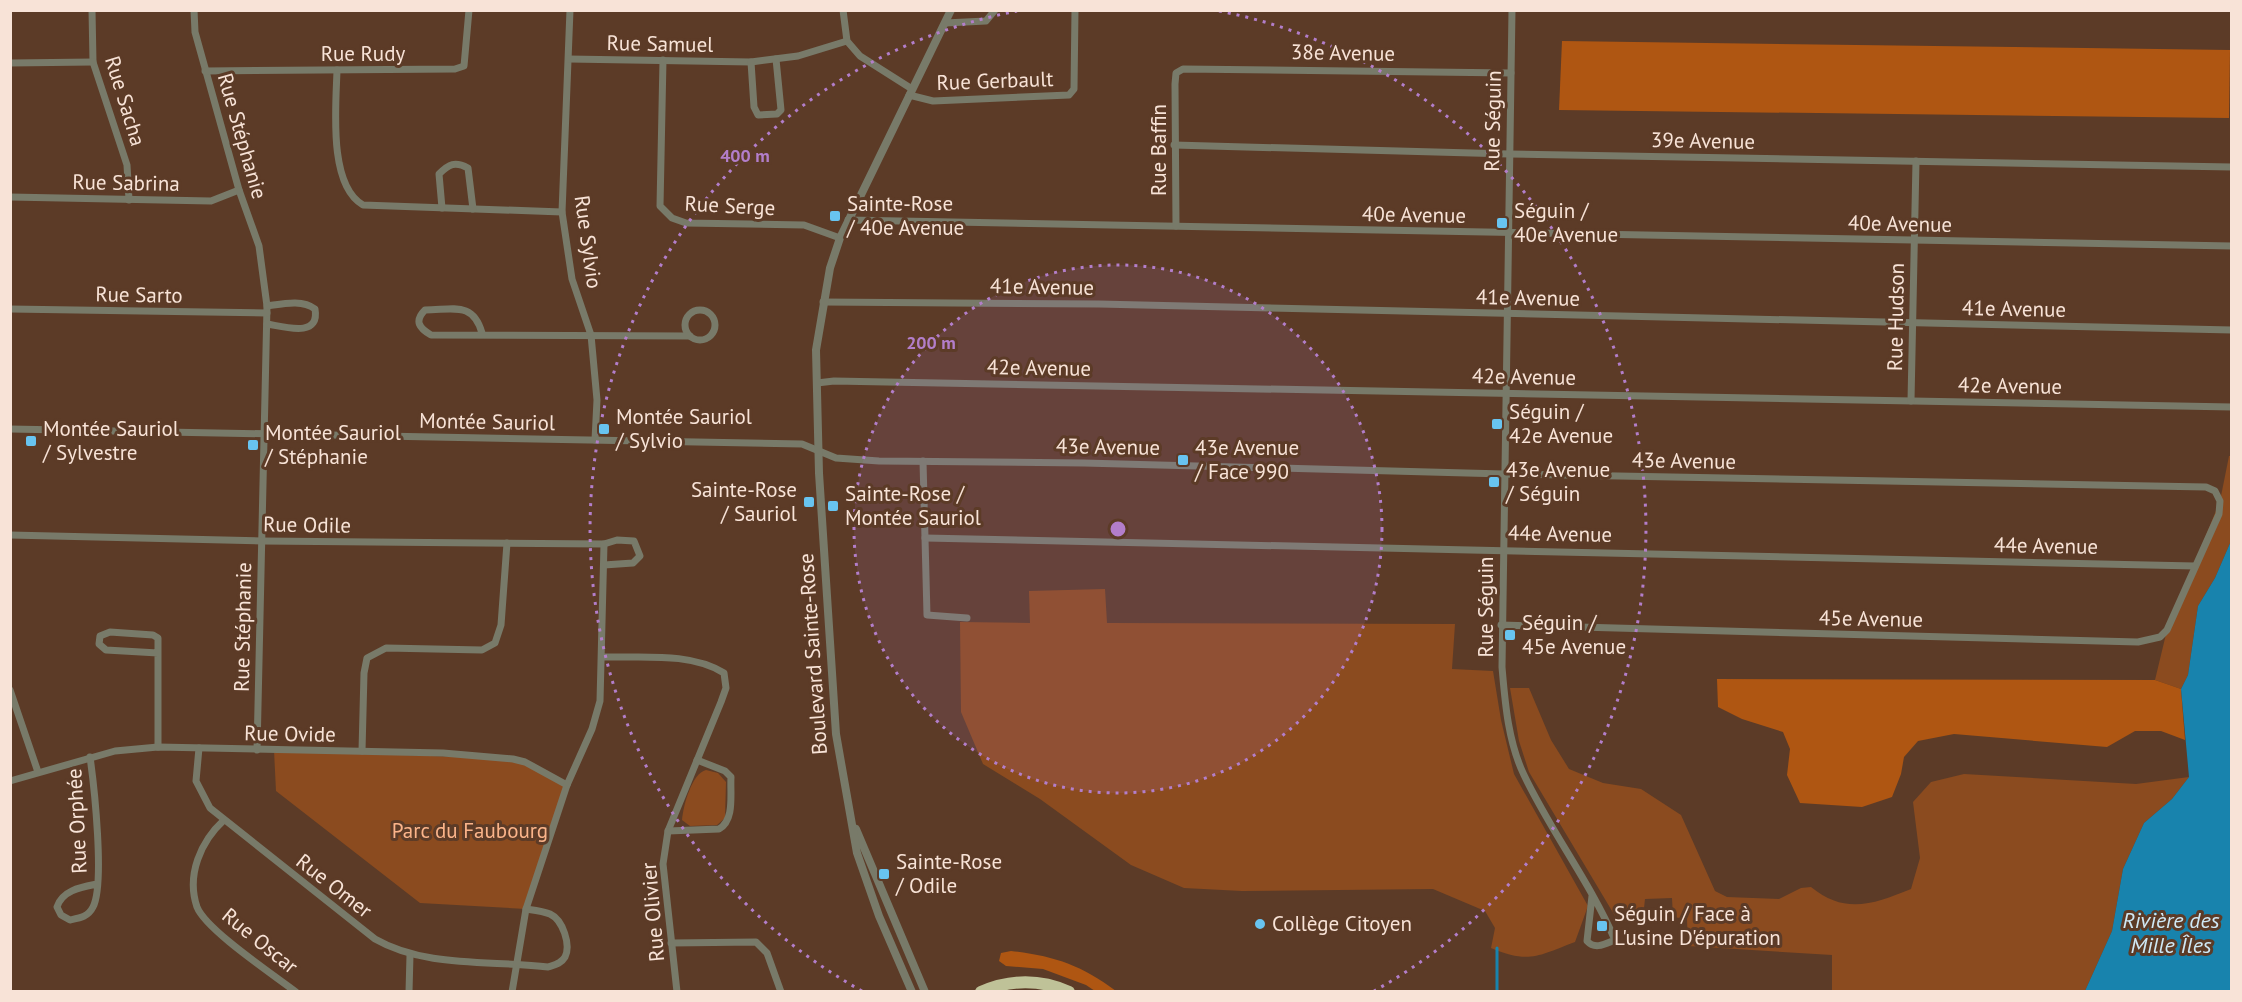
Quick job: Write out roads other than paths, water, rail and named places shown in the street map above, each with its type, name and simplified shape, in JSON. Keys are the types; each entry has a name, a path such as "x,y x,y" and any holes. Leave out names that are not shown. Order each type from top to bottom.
{"highway":[{"path":"981,992 1007,983 1028,982 1069,992"}],"street":[{"name":"Rue Sacha","path":"92,10 93,62 128,165 129,200"},
{"name":"Rue Stéphanie","path":"194,10 195,32 239,190 259,246 267,309 257,750"},
{"name":"Rue Rudy","path":"206,71 455,69 464,66 469,10"},
{"name":"Rue Sylvio","path":"570,10 562,212 572,279 591,335 597,400 595,440"},
{"path":"843,10 847,41 860,56 911,92"},
{"name":"Boulevard Sainte-Rose","path":"912,992 861,867 836,734 818,451 816,350 823,302 840,238 951,10"},
{"path":"945,23 986,21 995,10"},
{"name":"Rue Gerbault","path":"911,92 933,101 1069,95 1074,89 1075,10"},
{"name":"Rue Séguin","path":"1512,10 1501,626 1505,696 1523,774 1592,896 1615,940 1601,946 1594,946 1587,940 1592,896"},
{"name":"Rue Samuel","path":"569,59 751,62 798,56 847,41"},
{"path":"751,62 754,107 758,115 777,114 781,110 776,59"},
{"name":"Rue Serge","path":"663,60 660,206 672,218 686,223 804,225 840,238"},
{"path":"10,63 93,62"},
{"name":"38e Avenue","path":"1176,74 1192,67 1511,73"},
{"path":"336,70 334,109 337,148 348,192 354,200 363,205 562,212"},
{"name":"Rue Baffin","path":"1176,74 1174,145 1176,226"},
{"name":"39e Avenue","path":"1174,145 1509,154 2232,167"},
{"name":"Rue Hudson","path":"1911,401 1916,161"},
{"path":"442,208 439,174 448,165 459,163 468,168 474,209"},
{"name":"Rue Sabrina","path":"10,197 211,201 239,190"},
{"name":"40e Avenue","path":"849,220 2232,246"},
{"name":"41e Avenue","path":"823,302 1099,304 2232,330"},
{"path":"267,309 298,303 311,306 315,309 316,315 314,324 309,328 295,329 267,324"},
{"name":"Rue Sarto","path":"10,309 267,309"},
{"path":"482,333 477,317 468,310 425,310 420,315 418,324 430,335 482,333 690,336 704,339 712,334 715,321 709,312 699,309 690,313 685,322 690,336"},
{"name":"42e Avenue","path":"817,383 846,381 2232,407"},
{"name":"Montée Sauriol","path":"10,429 802,444 818,451"},
{"name":"43e Avenue","path":"818,451 836,458 923,461 2206,487 2215,491 2220,501 2219,514 2195,566"},
{"path":"923,461 927,615 967,618"},
{"name":"Rue Odile","path":"10,535 262,541 604,544 617,540 634,542 640,556 633,563 604,565"},
{"name":"44e Avenue","path":"925,538 2195,566"},
{"path":"362,751 364,674 367,658 386,648 482,650 495,643 501,625 507,543"},
{"path":"512,992 515,963 526,909 567,785 595,720 600,701 604,657 604,544"},
{"name":"45e Avenue","path":"1501,626 2138,642 2160,637 2167,630 2195,566"},
{"path":"158,653 106,650 99,644 100,636 110,632 153,634 158,638 159,747"},
{"name":"Rue Olivier","path":"604,657 692,660 710,664 724,673 726,688 668,831 663,864 677,992"},
{"path":"10,690 38,772"},
{"name":"Rue Ovide","path":"10,781 115,751 159,747 443,753 513,759 525,762 567,785"},
{"name":"Rue Omer","path":"199,748 196,780 210,808 375,939 395,951 410,955 515,963"},
{"name":"Rue Orphée","path":"90,757 97,807 97,884 94,905 87,916 70,920 61,915 57,907 65,895 78,888 97,884"},
{"path":"668,831 719,829 729,818 731,777 725,771 697,760"},
{"name":"Boulevard Sainte-Rose","path":"851,819 926,992"},
{"name":"Rue Oscar","path":"225,820 209,834 198,858 194,884 198,908 210,924 296,992"},
{"path":"515,963 548,966 560,963 566,957 567,944 561,923 551,914 526,909"},
{"path":"671,943 756,942 768,953 781,992"},
{"path":"408,992 410,955"}],"water":[{"name":"Rivière des Mille Îles","path":"2231,541 2231,991 2085,991 2112,931 2123,869 2144,823 2172,799 2189,777 2181,689 2188,675 2198,606 2215,578"}],"waterway":[{"path":"1497,948 1497,992"}],"place":[{"name":"Sainte-Rose / 40e Avenue","path":"835,216"},
{"name":"Séguin / 40e Avenue","path":"1502,223"},
{"name":"Séguin / 42e Avenue","path":"1497,424"},
{"name":"Montée Sauriol / Sylvio","path":"604,429"},
{"name":"Montée Sauriol / Sylvestre","path":"31,441"},
{"name":"Montée Sauriol / Stéphanie","path":"253,445"},
{"name":"43e Avenue / Face 990","path":"1183,460"},
{"name":"43e Avenue / Séguin","path":"1494,482"},
{"name":"Sainte-Rose / Sauriol","path":"809,502"},
{"name":"Sainte-Rose / Montée Sauriol","path":"833,506"},
{"name":"Séguin / 45e Avenue","path":"1510,635"},
{"name":"Sainte-Rose / Odile","path":"884,874"},
{"name":"Collège Citoyen","path":"1260,924"},
{"name":"Séguin / Face à L'usine D'épuration","path":"1602,926"}],"park label":[{"name":"Parc du Faubourg","path":"470,831"}]}
